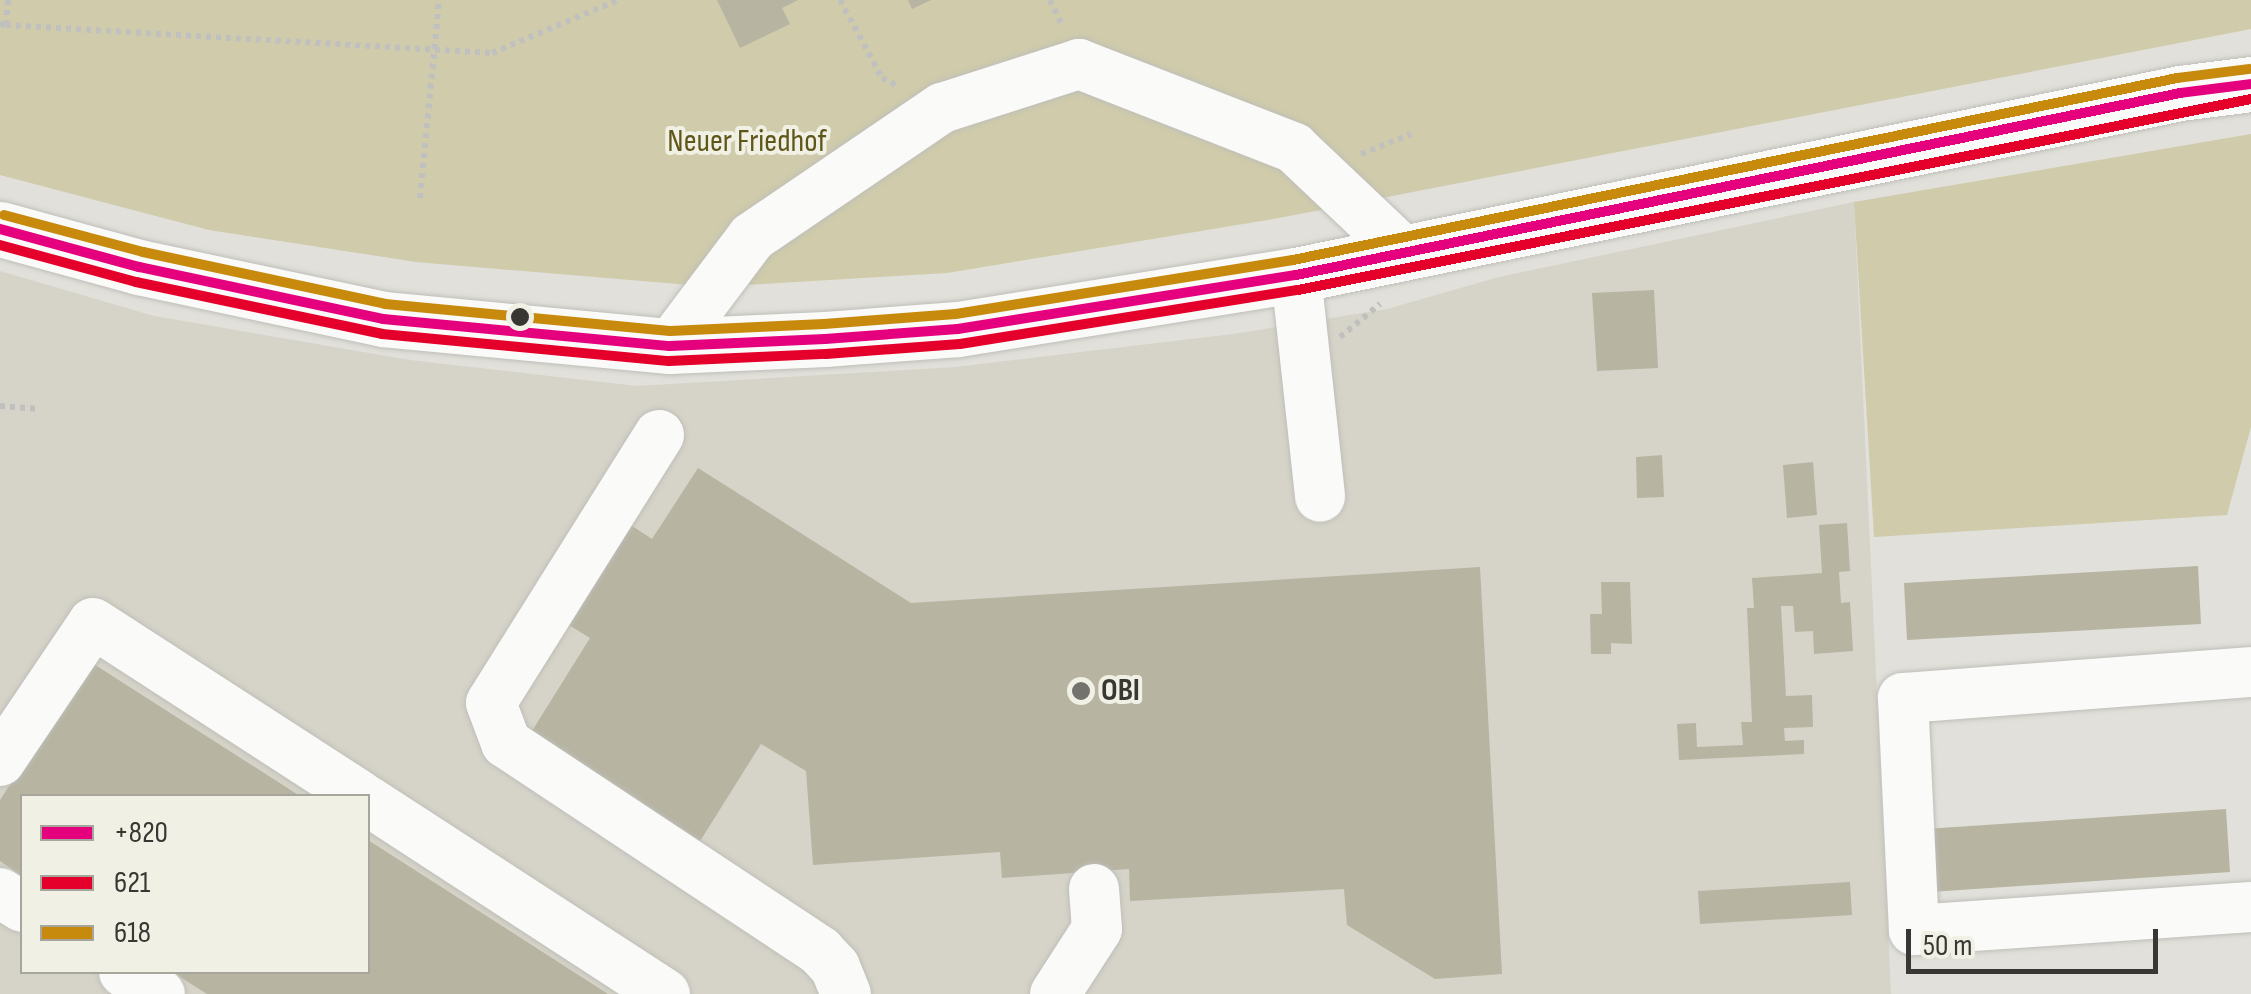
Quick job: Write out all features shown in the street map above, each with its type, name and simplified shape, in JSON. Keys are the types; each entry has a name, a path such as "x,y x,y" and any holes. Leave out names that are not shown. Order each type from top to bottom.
{"main road":[{"path":"5,242 383,319 670,346 958,329 1296,275 2180,93 2251,84"}],"lane":[{"path":"670,346 752,237 942,108 1079,64 1294,148 1406,254"},
{"path":"1296,275 1320,497"},
{"path":"659,435 491,703 506,743 820,951 835,966 846,994"},
{"path":"0,761 93,624 357,794"},
{"path":"2251,672 1902,698 1914,930 2251,908"},
{"path":"370,803 664,994"},
{"path":"1055,994 1097,929 1094,888"},
{"path":"127,974 160,994"}],"path":[{"path":"8,0 3,25 492,53 618,0"},
{"path":"420,198 439,0"},
{"path":"840,0 882,78 942,108"},
{"path":"1318,170 1411,134"},
{"path":"0,406 40,409"}],"shaded area":[{"path":"1854,202 1891,994 0,994 0,271 154,316 410,360 637,386 955,367 1233,334 1387,309 1499,277"}],"green space":[{"name":"Neuer Friedhof","path":"0,0 2251,0 2251,29 1279,218 947,273 714,287 416,262 209,230 0,175"},
{"path":"2251,134 2251,427 2227,515 1874,537 1854,202"}],"building":[{"path":"717,0 798,0 782,8 790,24 740,48"},
{"path":"908,0 931,0 912,9"},
{"path":"1654,290 1658,368 1597,371 1592,293"},
{"path":"1662,455 1664,497 1637,498 1636,457"},
{"path":"1813,462 1817,515 1787,518 1783,465"},
{"name":"OBI","path":"698,468 911,603 1480,567 1502,974 1435,979 1347,925 1344,889 1130,901 1129,869 1002,878 1000,852 813,865 806,771 761,744 697,846 527,739 590,638 559,619 623,520 652,539"},
{"path":"1847,523 1850,571 1839,572 1841,603 1850,602 1853,651 1814,654 1813,631 1795,632 1793,606 1781,606 1786,696 1812,695 1813,727 1784,728 1785,741 1804,740 1804,754 1679,760 1677,724 1696,723 1697,747 1743,745 1741,722 1752,722 1747,608 1754,608 1752,578 1822,573 1819,525"},
{"path":"2198,566 2201,624 1907,640 1904,583"},
{"path":"1601,582 1630,582 1632,644 1611,643 1611,654 1591,654 1590,614 1602,614"},
{"path":"89,661 297,794 20,794 20,875 0,861 0,800"},
{"path":"2226,809 2230,872 1930,892 1925,829"},
{"path":"370,841 608,994 207,994 175,974 370,974"},
{"path":"1850,882 1852,915 1700,924 1698,891"}],"transit line":[{"name":"618","path":"4,215 143,252 385,304 670,331 824,324 956,314 1293,260 2177,78 2249,69"},
{"name":"+820","path":"0,229 139,267 383,319 670,346 825,339 958,329 1296,275 2180,93 2251,84"},
{"name":"621","path":"0,245 136,282 382,334 669,361 826,354 960,344 1298,290 2251,99"}],"place":[{"name":"OBI","path":"1081,691"}]}
